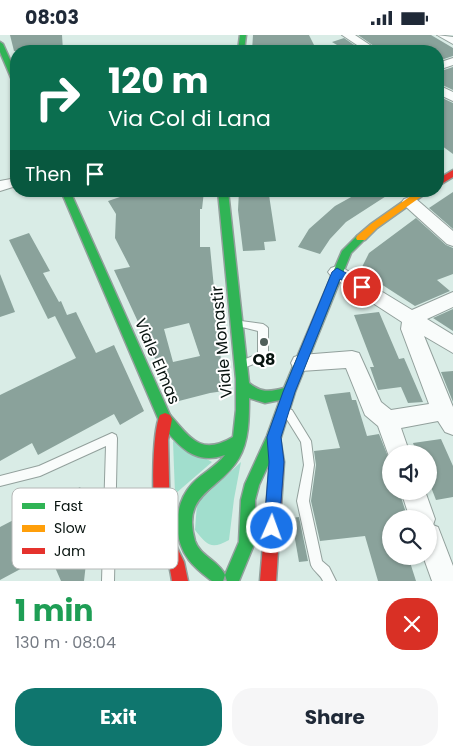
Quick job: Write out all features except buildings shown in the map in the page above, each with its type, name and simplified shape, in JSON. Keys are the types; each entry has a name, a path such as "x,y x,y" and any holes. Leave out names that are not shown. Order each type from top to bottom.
{"main road":[{"path":"0,44 10,67"},
{"name":"Viale Elmas","path":"68,197 165,419 161,440 162,488"},
{"name":"Viale Monastir","path":"218,575 199,560 187,543 184,530 185,508 192,493 229,462 236,451 239,441 244,387 223,197"},
{"path":"205,579 218,575 237,576 247,543 248,501 252,484 274,437 289,392 347,251 361,236 416,197"},
{"path":"244,387 252,395 261,399 289,392"},
{"path":"165,419 190,447 199,452 218,453 226,451 239,441"},
{"path":"268,581 276,462 274,437"}],"street":[{"path":"347,35 363,45"},
{"path":"442,35 453,41"},
{"path":"410,201 453,240"},
{"path":"337,272 453,345"},
{"path":"412,318 453,299"},
{"path":"387,420 448,418 411,329 412,318"},
{"path":"301,363 352,359 373,408 387,420 396,445"},
{"path":"437,558 445,581"}],"lane":[{"path":"236,323 263,328 263,356 241,364"},
{"path":"284,407 306,441 309,465 303,501 317,565 324,571 330,581"},
{"path":"0,481 40,471 112,438 111,488"}],"green space":[{"path":"173,441 212,462 178,491 178,488 175,488"},
{"path":"241,462 229,540 218,545 210,544 195,530 197,503"}],"traffic: fast":[{"path":"242,45 243,35"},
{"path":"0,44 10,66"},
{"path":"68,197 165,419 190,445 206,453 215,452 239,441"},
{"path":"217,575 194,555 191,550 186,536 185,511 197,489 226,464 234,454 239,441 243,410 241,363 224,197"},
{"path":"233,575 247,542 248,500 252,484 274,437 289,392 347,251 361,238"},
{"path":"244,387 255,395 265,397 289,392"}],"traffic: slow":[{"path":"361,238 374,226 416,197"}],"traffic: jam":[{"path":"444,179 453,173"},
{"path":"162,488 161,440 165,419"},
{"path":"268,581 277,462 275,442"},
{"path":"177,569 180,581"}],"place":[{"name":"Q8","path":"264,342"}],"route":[{"path":"272,528 276,462 274,437 289,392 337,272 362,287"}]}
